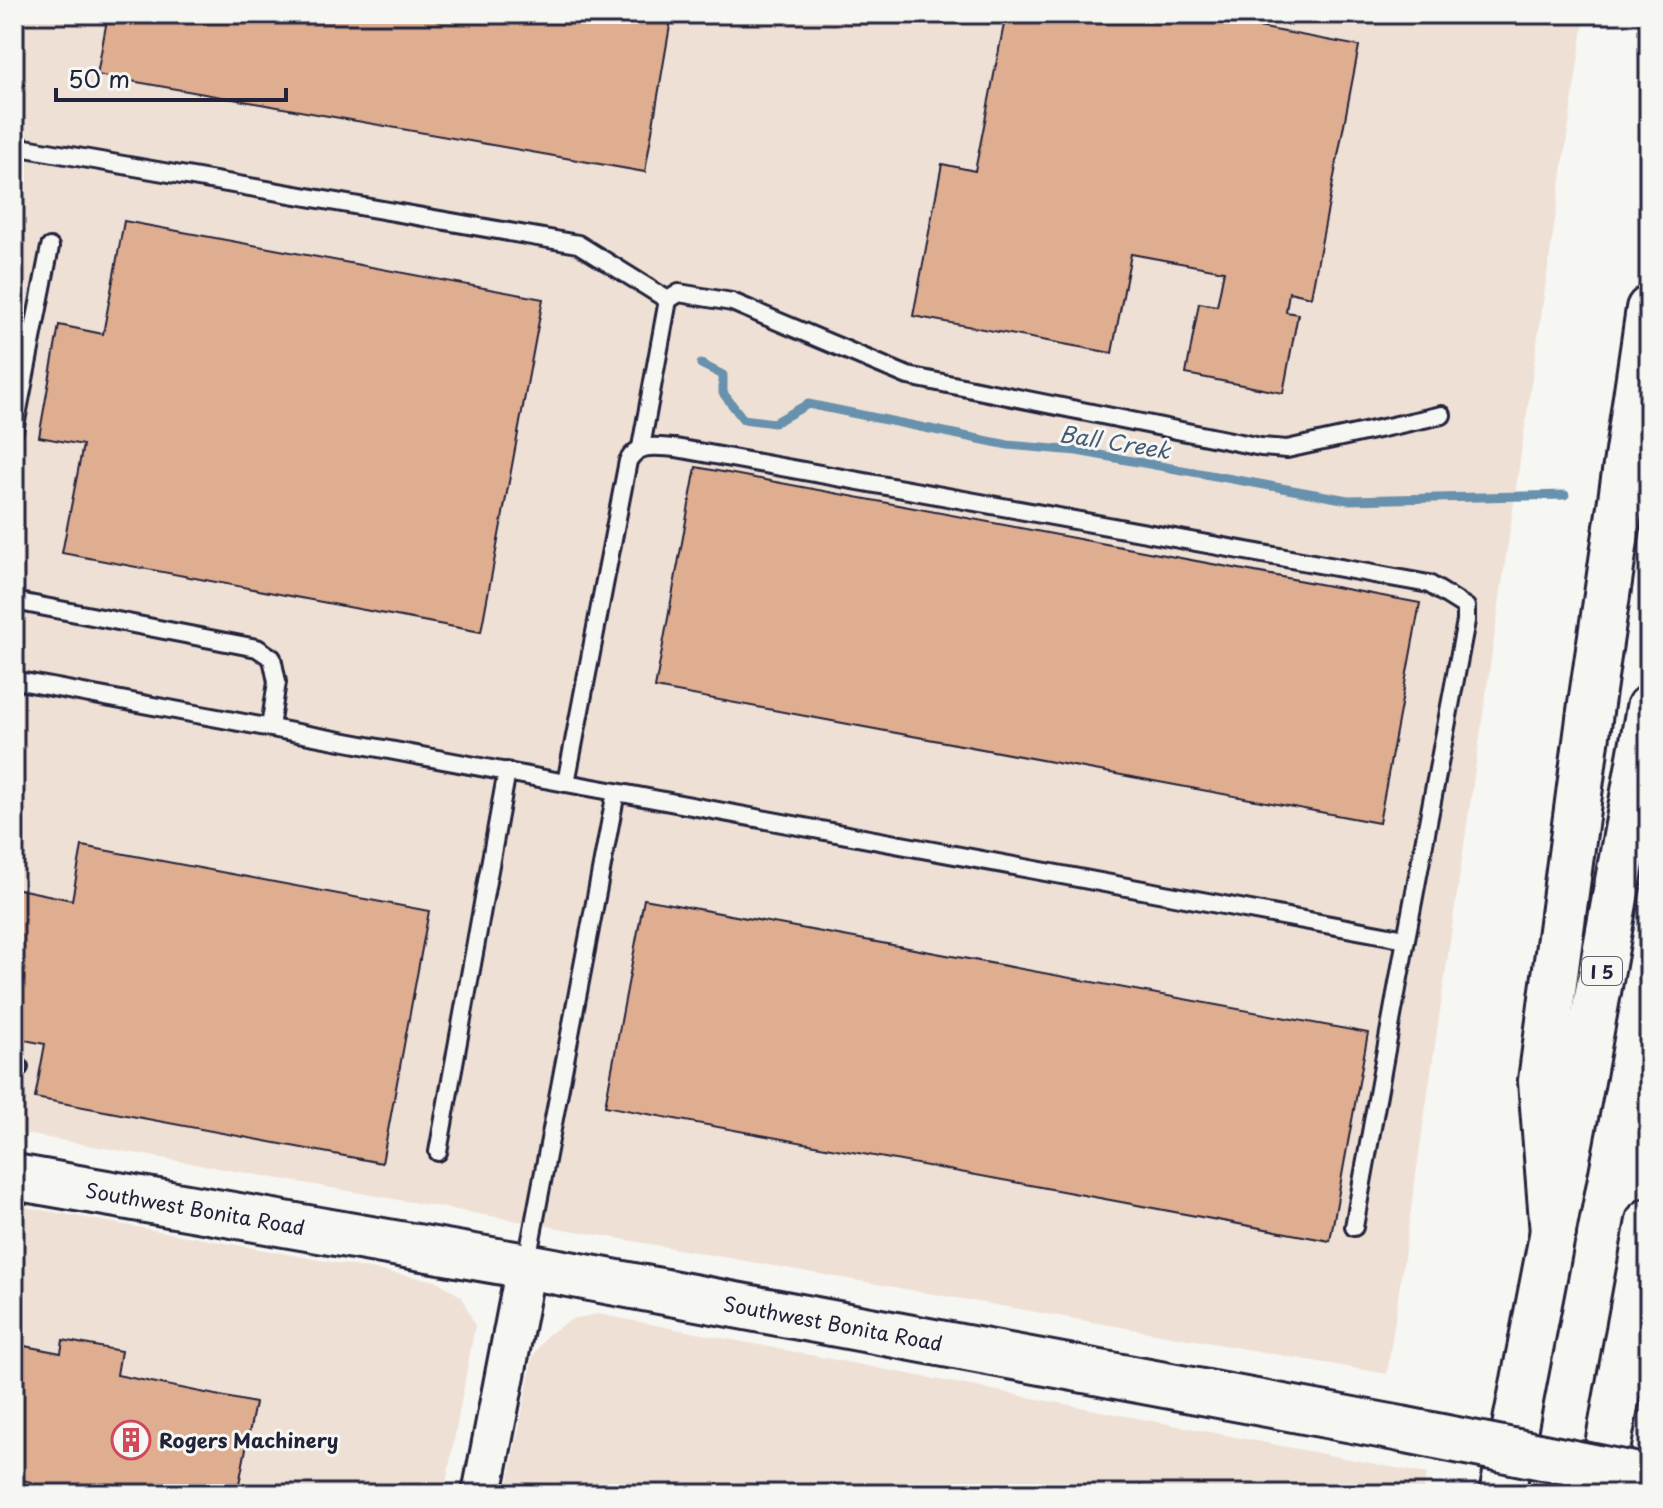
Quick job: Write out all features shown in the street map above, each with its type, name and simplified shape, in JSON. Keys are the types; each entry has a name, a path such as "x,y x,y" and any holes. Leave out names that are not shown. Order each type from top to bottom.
{"main road":[{"path":"1553,1233 1541,1081 1589,719 1649,309"},
{"name":"I 5","path":"1502,1494 1649,708"},
{"name":"Southwest Bonita Road","path":"14,1177 526,1266 1649,1478"},
{"path":"1599,1494 1649,1221"}],"street":[{"path":"482,1494 526,1266"}],"lane":[{"path":"14,146 578,244 668,300"},
{"path":"14,431 50,247"},
{"path":"641,447 668,300 679,293 732,302 908,376 1261,447 1287,449 1442,415"},
{"path":"566,783 628,461 633,452 641,447 676,448 1429,584 1466,607 1466,621 1354,1227"},
{"path":"14,601 257,648 272,658 277,682 270,727"},
{"path":"14,680 1406,939"},
{"path":"438,1152 507,771"},
{"path":"526,1266 616,792"}],"shaded area":[{"path":"14,14 1585,14 1387,1374 14,1132"},
{"path":"14,1205 437,1281 462,1297 475,1326 444,1494 14,1494"},
{"path":"598,1314 1427,1474 1423,1494 506,1494 533,1356 547,1335 572,1319"}],"building":[{"path":"108,14 672,14 645,172 97,75"},
{"path":"1006,14 1190,14 1359,46 1311,297 1289,292 1286,312 1298,314 1283,393 1186,374 1199,303 1217,306 1224,271 1131,254 1112,353 913,316 942,164 975,171"},
{"path":"124,221 543,299 481,632 62,553 83,445 39,437 59,325 103,334"},
{"path":"696,467 1420,603 1379,823 655,688"},
{"path":"82,846 429,911 382,1163 35,1098 45,1044 14,1038 14,888 72,900"},
{"path":"644,899 1368,1033 1330,1241 605,1106"},
{"name":"Rogers Machinery","path":"63,1340 121,1351 117,1375 255,1403 237,1494 29,1494 31,1482 14,1478 14,1356 17,1356 19,1345 61,1353"}],"waterway":[{"name":"Ball Creek","path":"701,364 723,375 723,393 743,419 774,423 808,404 1008,445 1077,451 1348,500 1565,495"}],"place":[{"name":"Rogers Machinery","path":"131,1440"}]}
